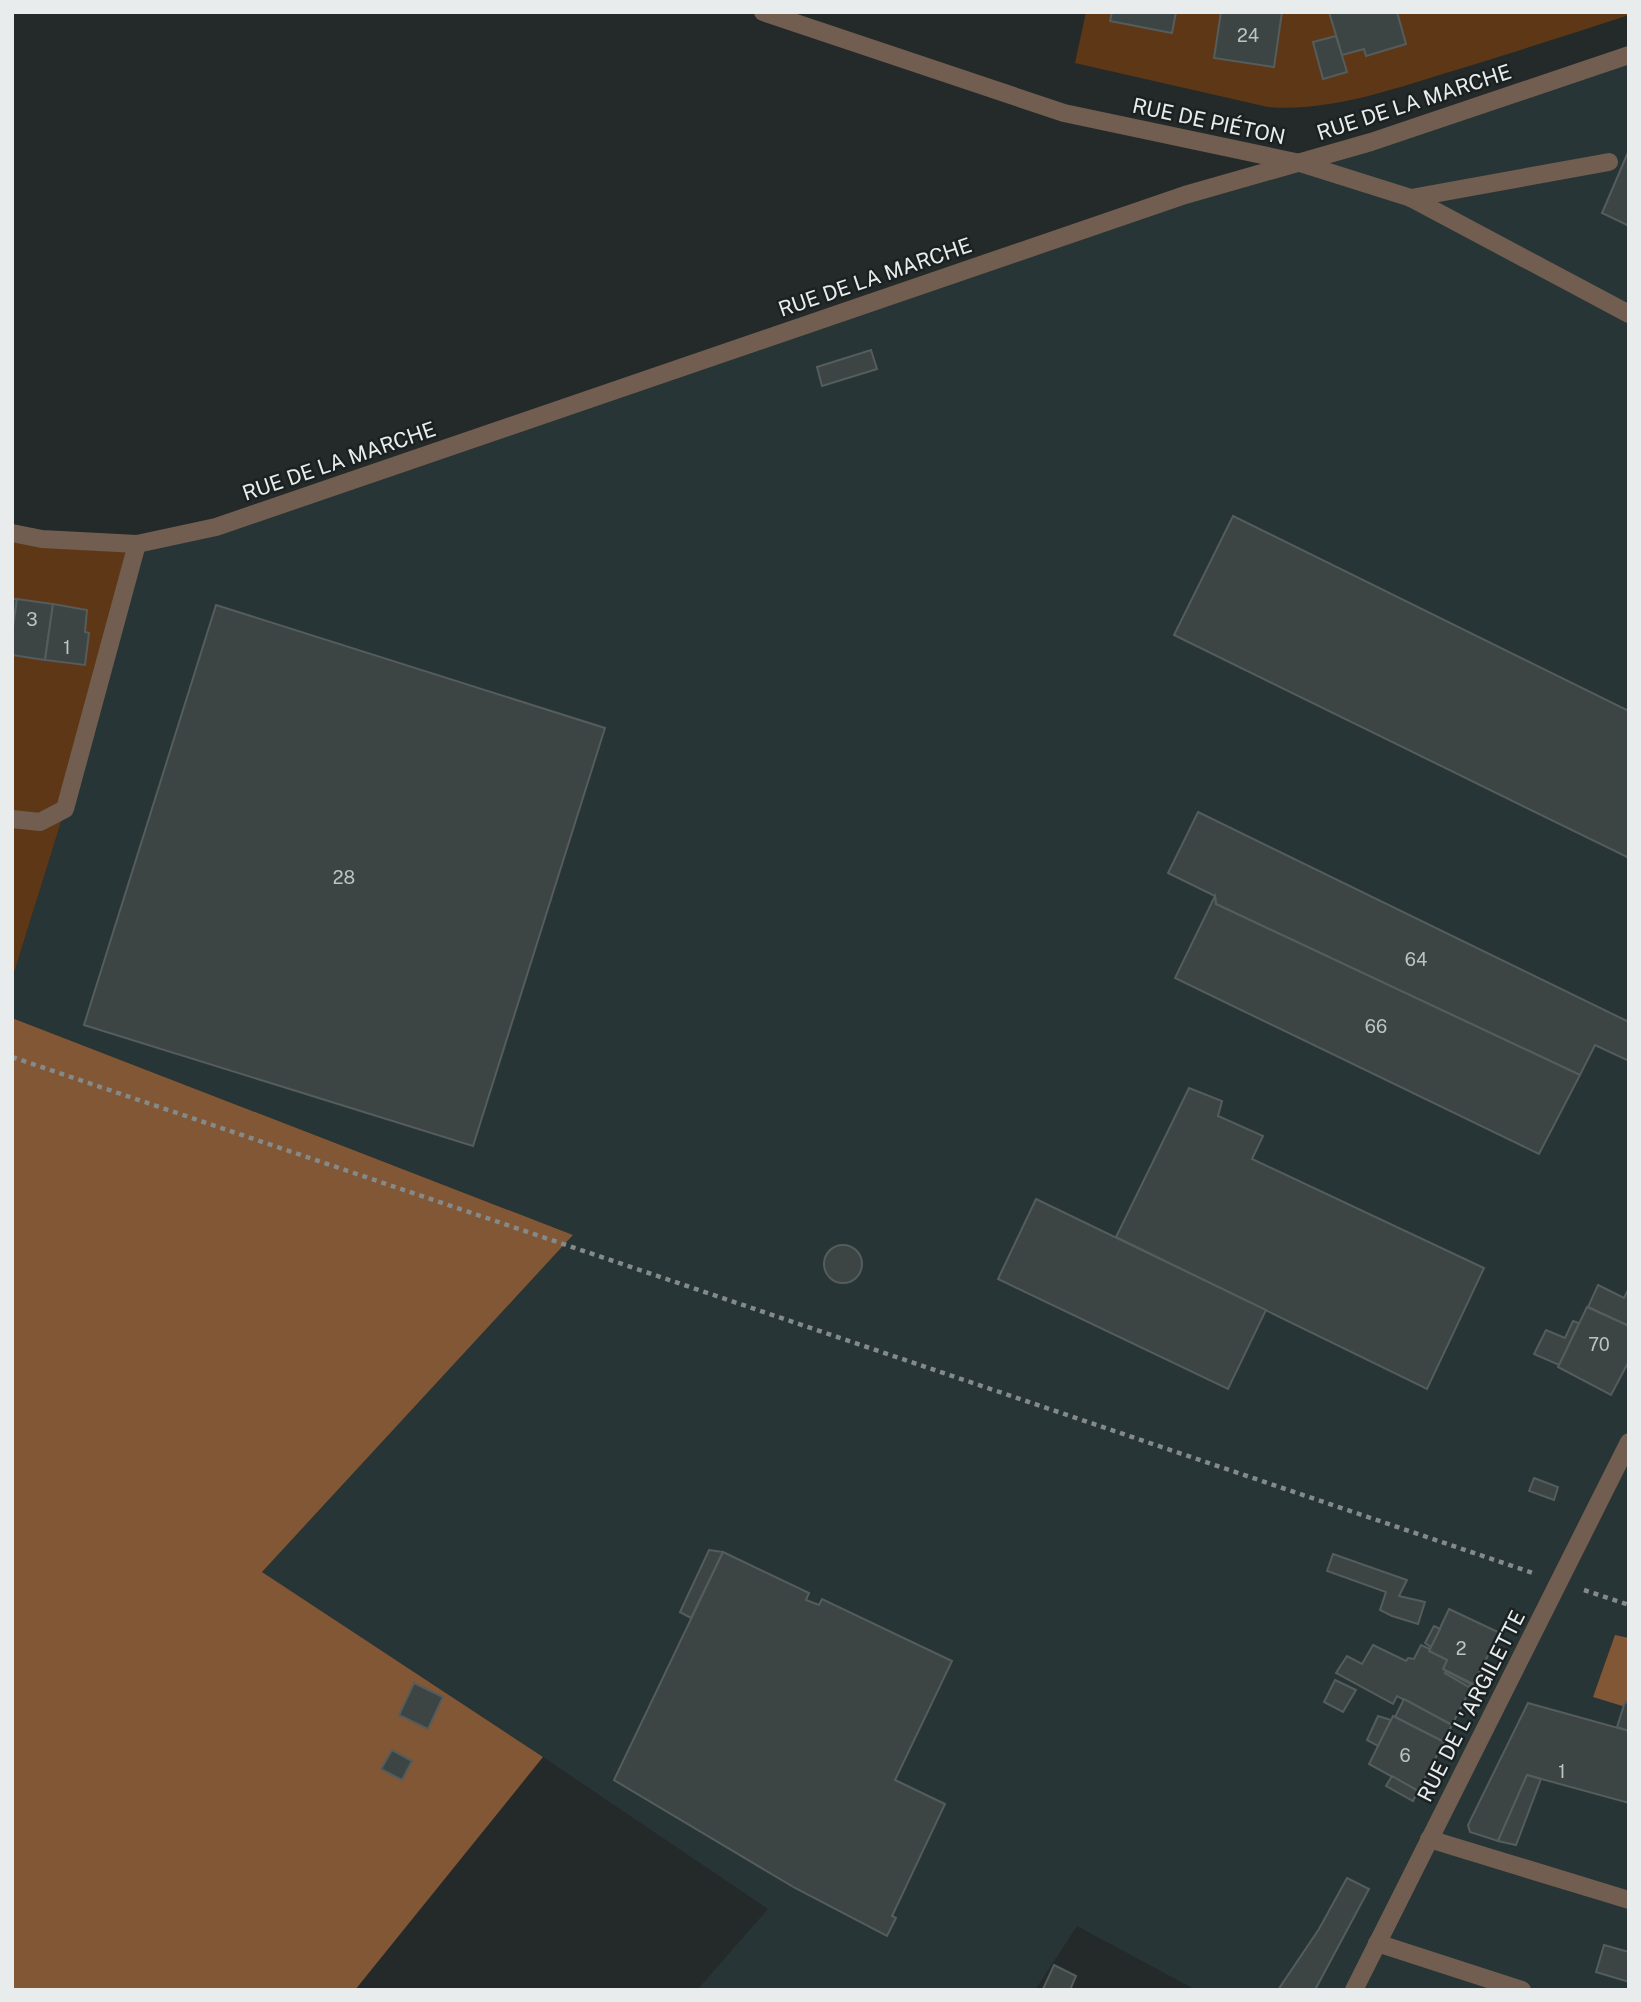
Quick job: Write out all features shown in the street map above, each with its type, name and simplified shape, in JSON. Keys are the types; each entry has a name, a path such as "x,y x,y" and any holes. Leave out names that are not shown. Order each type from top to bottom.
{"street":[{"name":"RUE DE PIÉTON","path":"763,12 1065,113 1300,163 1411,198 1629,314"},
{"name":"RUE DE LA MARCHE","path":"12,533 42,539 137,544 216,527 1172,200 1371,142 1626,58"},
{"path":"1411,198 1609,162"},
{"path":"12,819 40,822 65,809 137,544"},
{"name":"RUE DE L'ARGILETTE","path":"1354,1990 1629,1442"},
{"path":"1429,1839 1629,1899"},
{"path":"1377,1943 1522,1990"}],"path":[{"path":"12,1057 1629,1605"}],"shaded area":[{"path":"1086,12 1629,12 1629,15 1387,91 1340,102 1292,108 1268,107 1075,63"},
{"path":"1629,55 1629,1990 1196,1990 1077,1926 1035,1990 697,1990 768,1909 262,1572 573,1235 12,1018 12,979 65,809 137,544 216,527"},
{"path":"12,533 137,544 65,809 12,979"},
{"path":"12,1018 573,1235 262,1572 543,1757 355,1990 12,1990"},
{"path":"1615,1635 1629,1638 1629,1708 1593,1697"}],"building":[{"path":"1112,12 1176,12 1172,33 1110,21"},
{"path":"1221,12 1282,12 1274,67 1214,58"},
{"path":"1329,12 1397,12 1406,44 1366,56 1364,49 1342,55"},
{"path":"1336,36 1347,72 1323,79 1313,42"},
{"path":"1629,150 1629,226 1602,213"},
{"path":"871,350 877,369 822,386 817,367"},
{"path":"1233,516 1629,711 1629,858 1174,635"},
{"path":"12,599 17,599 12,634"},
{"path":"17,599 53,604 45,660 12,655"},
{"path":"53,604 87,610 85,632 89,633 85,665 45,660"},
{"path":"216,605 605,728 473,1146 84,1025"},
{"path":"1198,812 1629,1022 1629,1061 1595,1045 1580,1075 1216,904 1215,896 1168,873"},
{"path":"1215,896 1216,904 1580,1075 1539,1154 1175,978"},
{"path":"1189,1088 1222,1101 1218,1116 1263,1136 1252,1159 1484,1268 1427,1389 1116,1237"},
{"path":"1036,1199 1266,1310 1228,1389 998,1279"},
{"path":"843,1245 857,1250 862,1264 857,1278 843,1283 829,1278 824,1264 829,1250"},
{"path":"1598,1285 1624,1298 1629,1288 1629,1326 1588,1307"},
{"path":"1587,1307 1629,1326 1629,1361 1611,1395 1558,1367"},
{"path":"1573,1321 1579,1323 1559,1365 1534,1354 1546,1330 1565,1338"},
{"path":"1534,1478 1558,1487 1554,1500 1529,1491"},
{"path":"709,1550 723,1552 691,1618 680,1612"},
{"path":"723,1552 809,1593 806,1600 819,1605 822,1599 952,1661 895,1780 945,1804 892,1916 896,1918 887,1936 795,1888 614,1780"},
{"path":"1333,1554 1407,1580 1399,1596 1425,1602 1418,1624 1380,1610 1386,1592 1327,1571"},
{"path":"1449,1609 1500,1633 1473,1684 1443,1669 1447,1660 1429,1651"},
{"path":"1434,1626 1440,1629 1431,1647 1425,1643"},
{"path":"1373,1645 1406,1661 1408,1658 1414,1659 1421,1645 1447,1660 1443,1669 1445,1673 1469,1687 1473,1684 1452,1725 1397,1696 1393,1704 1336,1673 1347,1656 1362,1664"},
{"path":"1446,1671 1471,1684 1469,1687 1445,1673"},
{"path":"1335,1680 1356,1690 1343,1712 1324,1702"},
{"path":"414,1683 443,1697 428,1729 399,1715"},
{"path":"1404,1699 1452,1725 1444,1742 1395,1717"},
{"path":"1625,1702 1629,1703 1629,1731 1617,1727"},
{"path":"1528,1703 1629,1731 1629,1803 1527,1775 1498,1841 1470,1832 1468,1825"},
{"path":"1378,1716 1391,1720 1378,1746 1367,1740"},
{"path":"1393,1716 1444,1742 1418,1791 1369,1764"},
{"path":"392,1750 412,1761 402,1780 381,1769"},
{"path":"1527,1775 1541,1779 1516,1845 1498,1841"},
{"path":"1392,1776 1418,1791 1413,1801 1386,1786"},
{"path":"1347,1878 1369,1889 1315,1990 1278,1990 1319,1929"},
{"path":"1604,1945 1629,1952 1629,1982 1596,1972"},
{"path":"1054,1965 1076,1976 1070,1990 1043,1989"}]}
